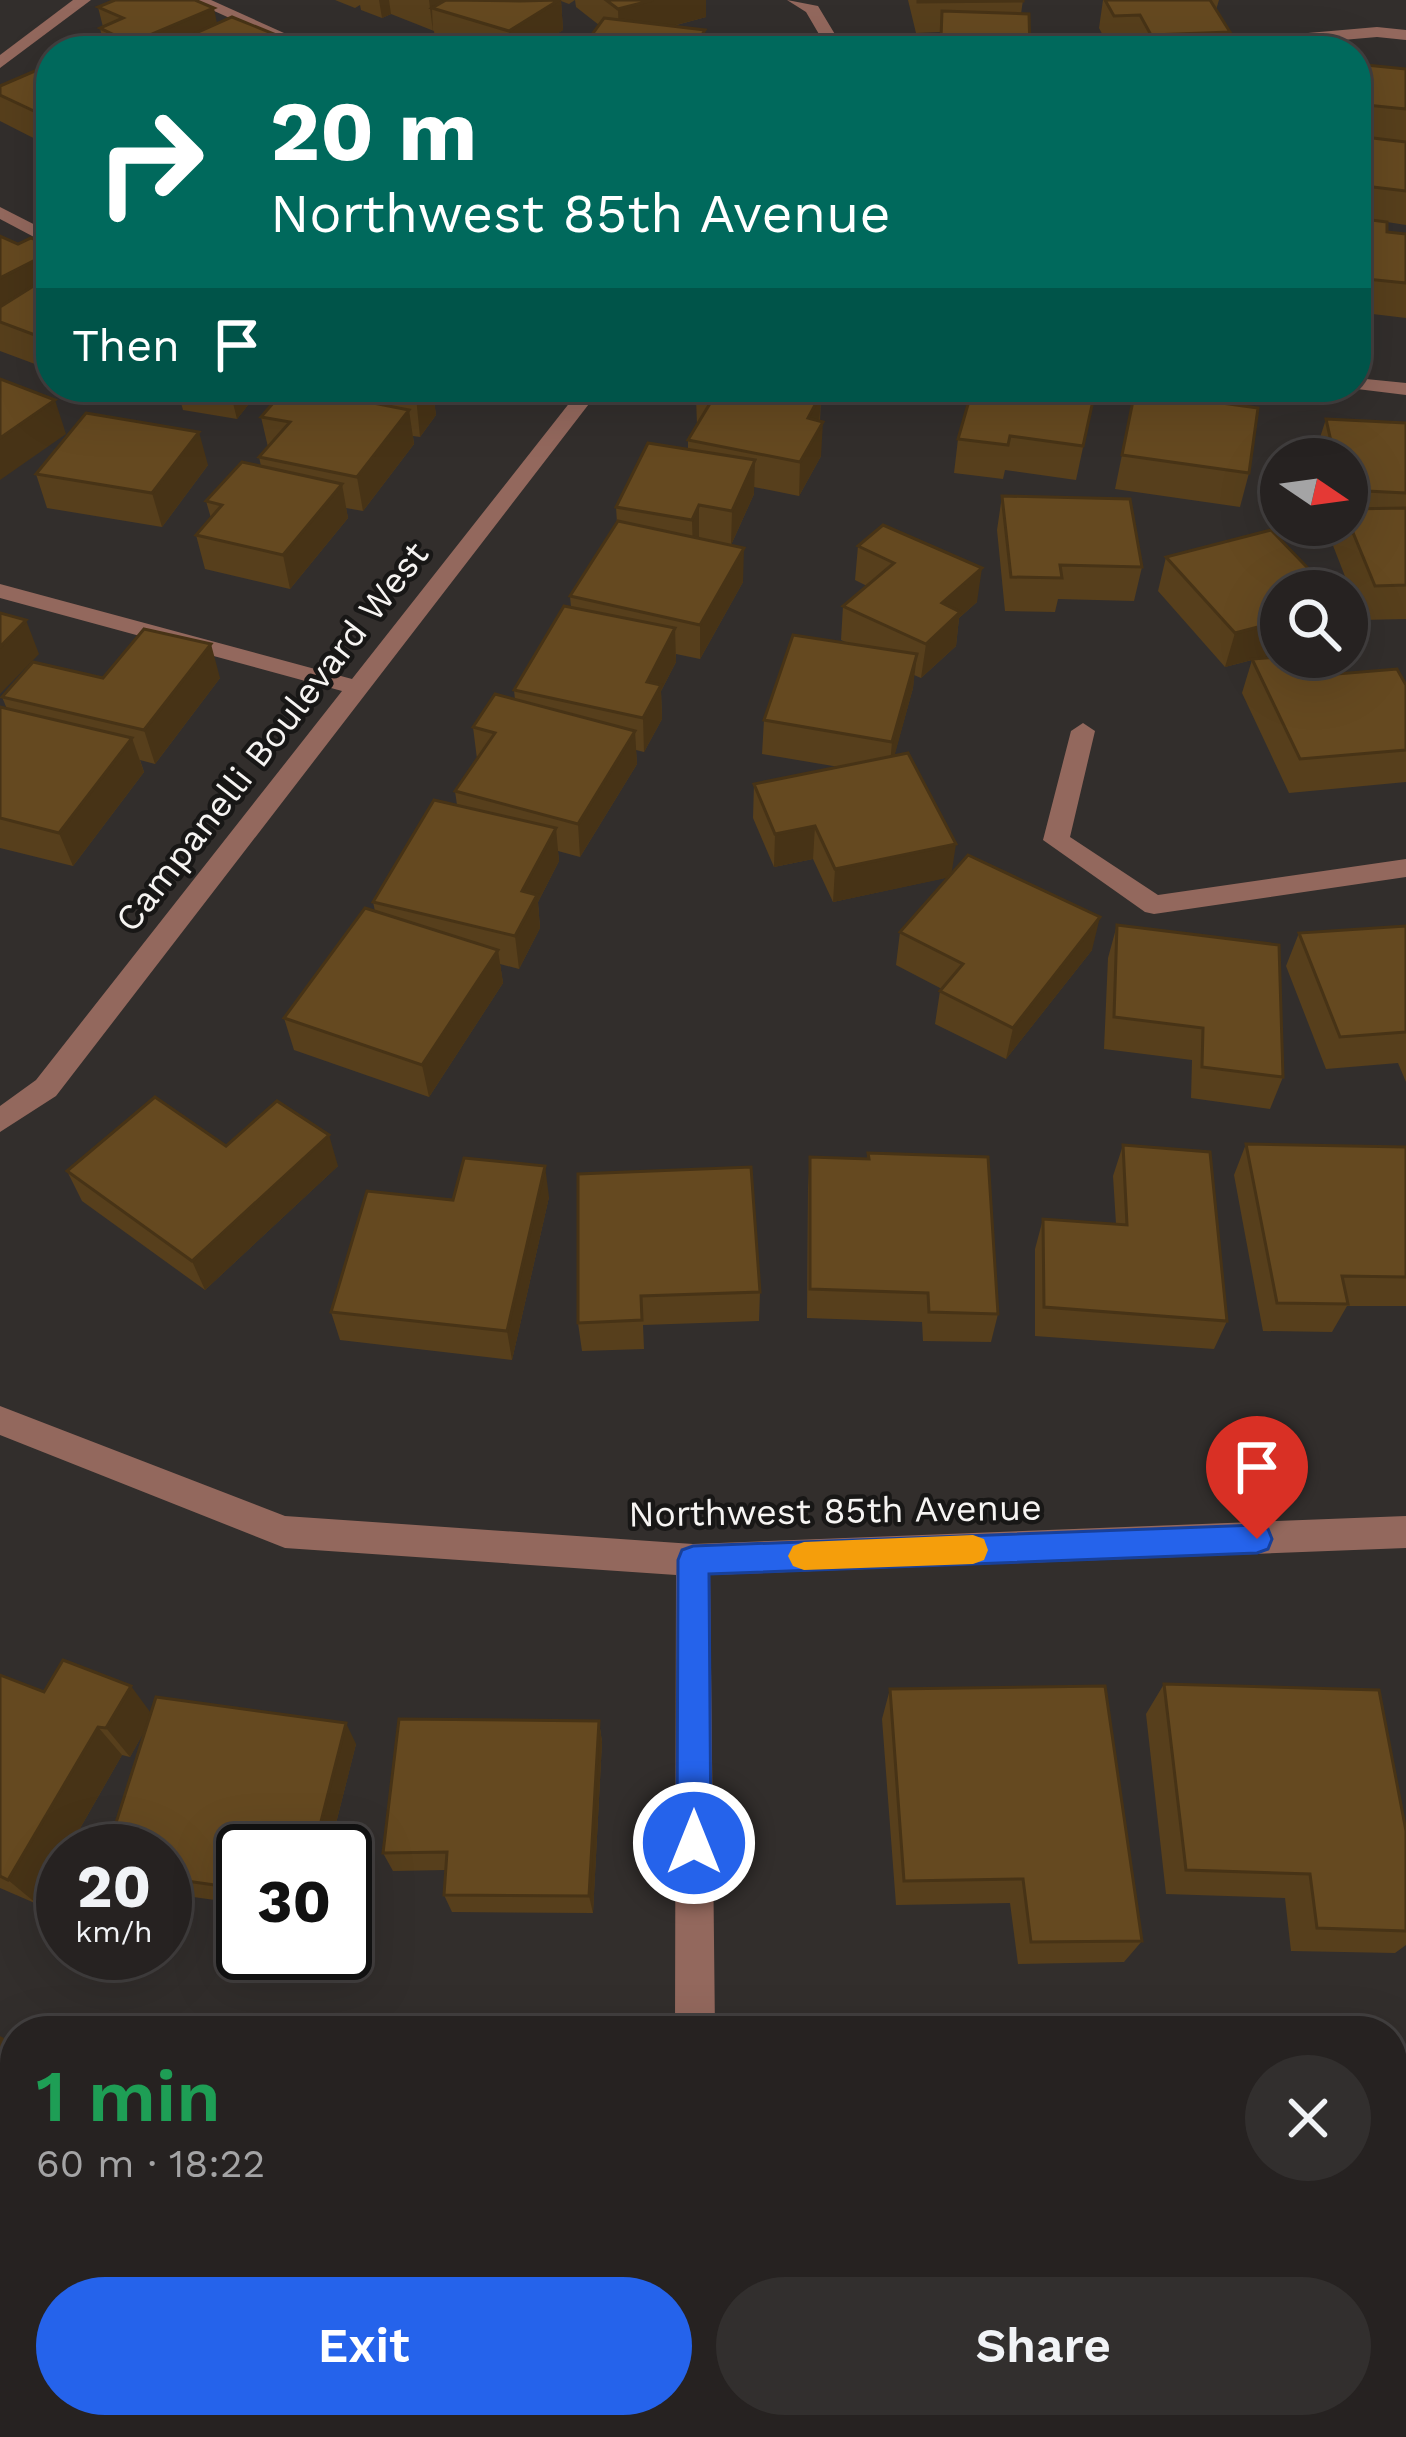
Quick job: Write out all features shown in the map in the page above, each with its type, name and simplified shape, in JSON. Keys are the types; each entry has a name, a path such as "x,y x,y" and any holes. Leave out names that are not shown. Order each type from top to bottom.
{"street":[{"path":"0,63 83,0"},
{"path":"198,0 281,36"},
{"path":"795,0 812,9 824,36"},
{"path":"1331,36 1406,35"},
{"path":"0,212 36,232"},
{"path":"1371,386 1406,389"},
{"name":"Campanelli Boulevard West","path":"0,1121 46,1088 580,402"},
{"path":"0,591 354,687"},
{"path":"1084,731 1056,840 1154,905 1406,868"},
{"name":"Northwest 85th Avenue","path":"1,1424 286,1532 693,1560 1406,1532"},
{"path":"693,1560 695,2016"}],"building":[{"path":"115,0 195,0 214,8 148,36 117,36 100,28 123,18 98,7"},
{"path":"446,0 559,0 509,31 432,8"},
{"path":"606,0 653,0 618,9"},
{"path":"1023,0 1023,1 918,2"},
{"path":"1105,0 1210,0 1230,32 1151,35 1140,15 1114,16"},
{"path":"942,11 1029,14 1030,36 941,36"},
{"path":"232,17 279,36 190,36"},
{"path":"604,18 705,30 701,36 591,36"},
{"path":"1371,66 1406,69 1406,109 1371,106"},
{"path":"36,70 36,112 0,95 0,86"},
{"path":"1371,138 1406,142 1406,191 1371,187"},
{"path":"1371,220 1387,222 1387,232 1406,234 1406,283 1371,280"},
{"path":"0,236 18,244 36,240 36,260 0,278"},
{"path":"36,284 36,335 0,322 0,307"},
{"path":"0,379 36,393 36,402 52,402 0,438"},
{"path":"274,402 368,402 409,410 357,477 259,457 290,422 261,417"},
{"path":"711,402 817,402 808,418 823,422 800,462 688,440"},
{"path":"969,402 1093,402 1083,446 1010,436 1008,445 958,439"},
{"path":"1133,402 1215,402 1258,408 1249,473 1122,455"},
{"path":"86,413 199,432 152,493 36,474"},
{"path":"1326,419 1406,423 1406,493 1368,491 1368,438 1330,438"},
{"path":"648,443 755,460 732,511 699,505 692,520 616,507"},
{"path":"242,462 342,484 283,555 196,535 222,505 206,501"},
{"path":"1002,496 1130,499 1142,567 1060,565 1062,578 1011,577"},
{"path":"1406,508 1406,585 1375,586 1359,546 1368,546 1368,509"},
{"path":"618,521 744,548 700,625 570,596"},
{"path":"883,525 982,568 942,603 960,612 926,644 843,606 894,563 858,546"},
{"path":"1260,533 1260,546 1286,546 1310,570 1260,570 1260,626 1235,633 1166,557"},
{"path":"564,606 675,628 647,682 661,685 643,718 514,690"},
{"path":"0,613 26,620 0,647"},
{"path":"144,629 211,644 144,730 2,697 33,662 103,678"},
{"path":"793,635 917,654 892,742 764,720"},
{"path":"1397,669 1406,685 1406,750 1300,759 1261,678 1368,678 1368,671"},
{"path":"495,694 635,731 578,824 455,791 495,733 473,727"},
{"path":"0,707 132,738 59,833 0,818"},
{"path":"908,753 956,844 835,869 815,826 775,834 754,784"},
{"path":"434,800 556,828 522,891 537,895 515,936 373,902"},
{"path":"968,855 1100,917 1013,1028 940,991 963,964 900,932"},
{"path":"365,908 498,950 422,1065 284,1018"},
{"path":"1117,925 1279,945 1283,1077 1202,1067 1203,1028 1114,1017"},
{"path":"1406,926 1406,1032 1340,1037 1299,933"},
{"path":"155,1097 226,1146 277,1101 329,1135 192,1261 67,1171"},
{"path":"1246,1144 1406,1147 1406,1277 1342,1276 1348,1304 1277,1303"},
{"path":"1123,1145 1210,1152 1227,1321 1044,1307 1043,1219 1127,1225"},
{"path":"868,1153 988,1157 998,1314 929,1312 928,1293 810,1289 810,1157 869,1159"},
{"path":"464,1158 545,1166 507,1331 331,1312 367,1191 453,1200"},
{"path":"751,1167 760,1292 641,1296 642,1320 578,1323 578,1174"},
{"path":"63,1660 131,1686 106,1728 98,1727 41,1824 36,1824 36,1832 8,1880 0,1876 0,1675 44,1692"},
{"path":"1164,1684 1379,1690 1406,1831 1406,1931 1317,1928 1310,1874 1186,1870"},
{"path":"1105,1686 1142,1941 1031,1942 1023,1879 904,1881 890,1689"},
{"path":"156,1697 346,1723 320,1824 216,1824 216,1885 192,1882 192,1824 116,1824"},
{"path":"399,1719 599,1721 589,1896 444,1895 447,1852 383,1853"}],"slow traffic":[{"path":"804,1556 973,1550"}],"route":[{"path":"694,1843 693,1560 1257,1539"}]}
